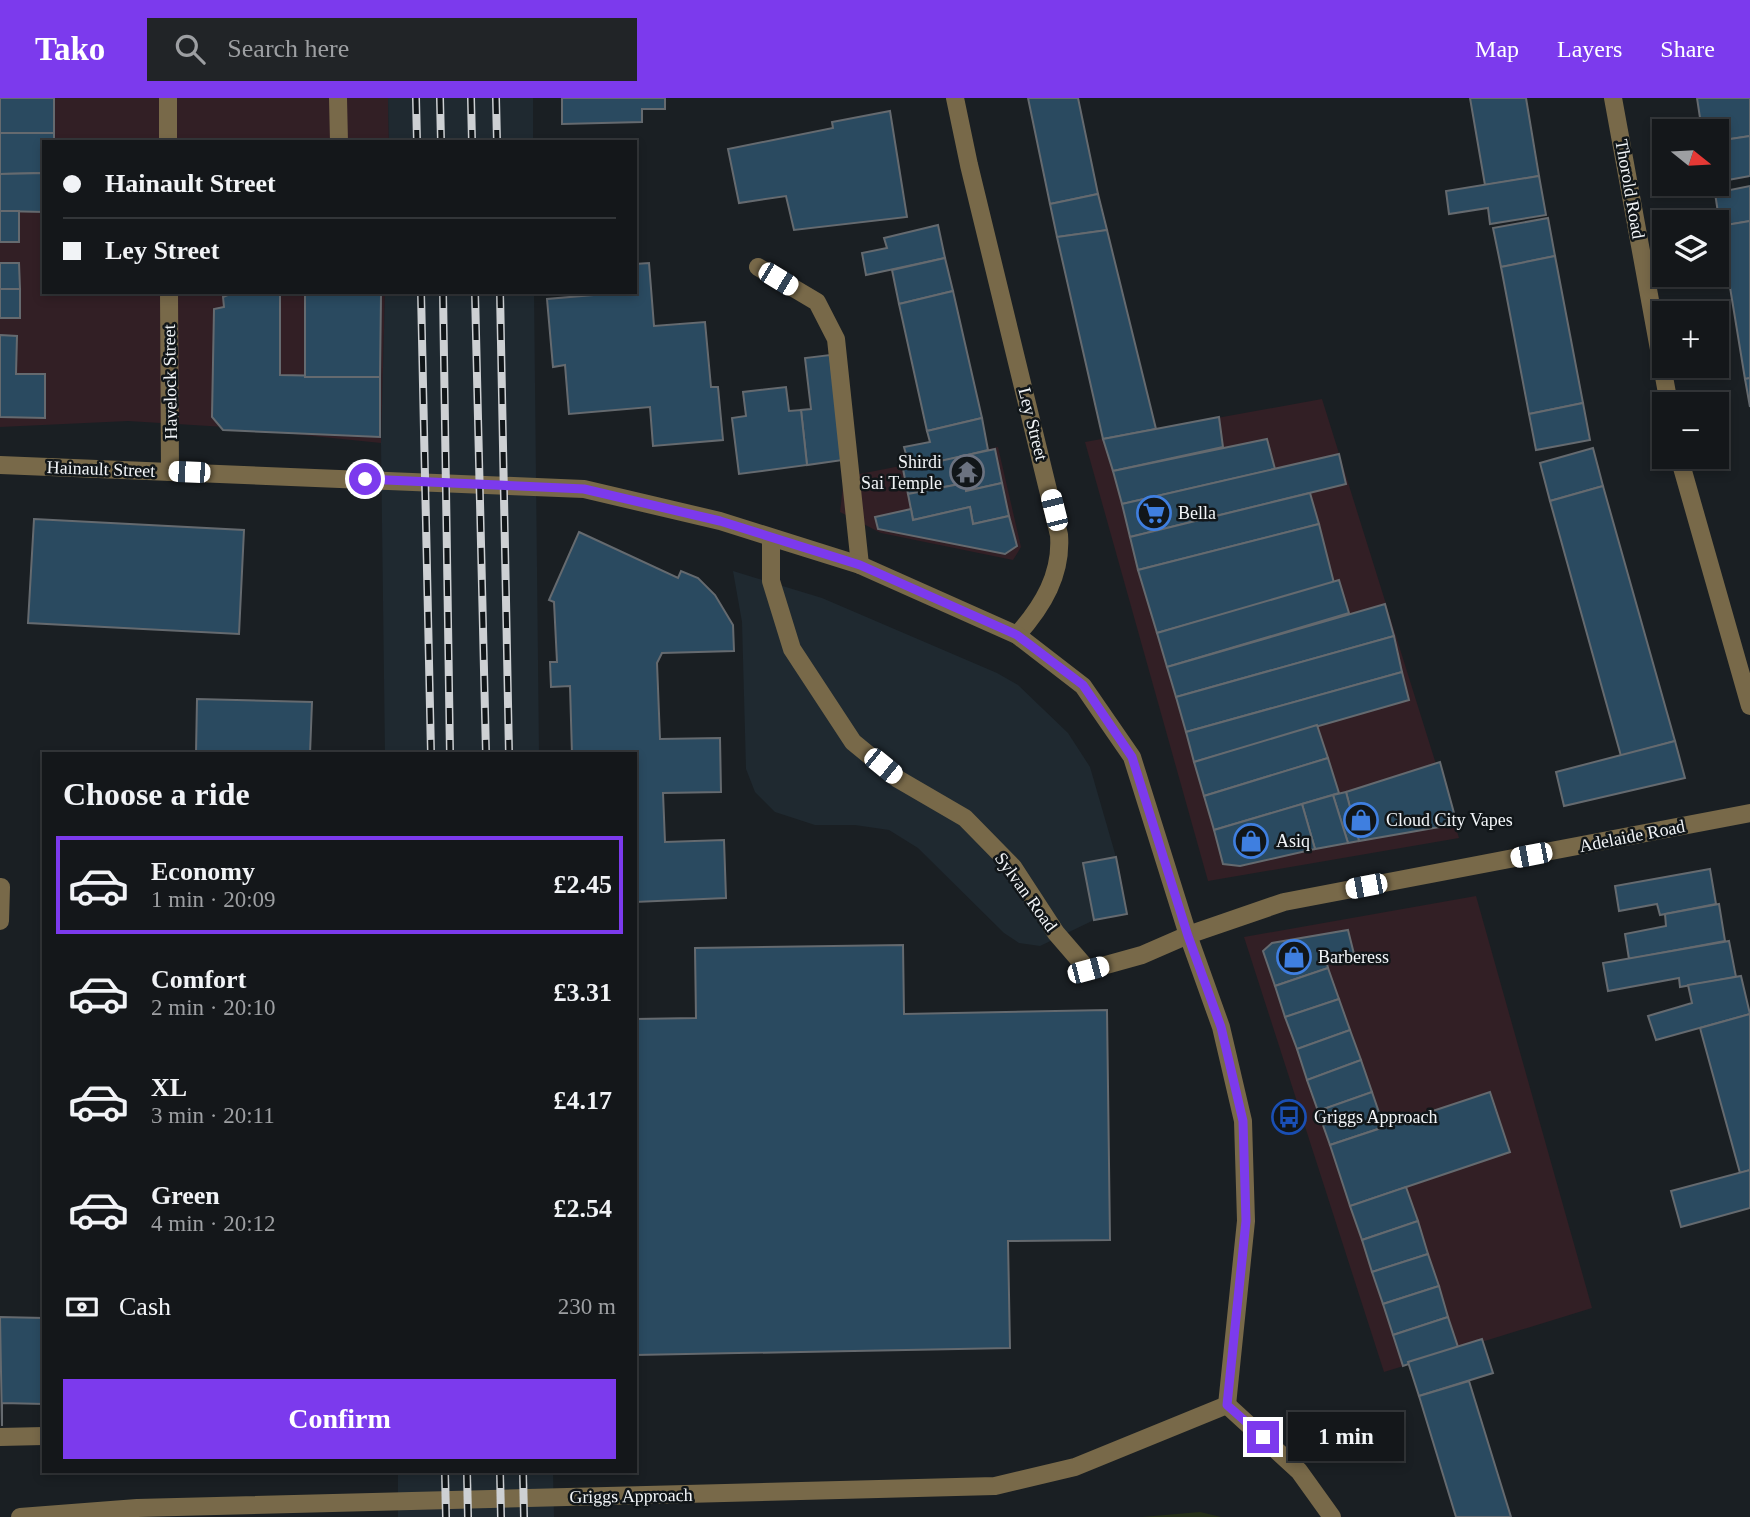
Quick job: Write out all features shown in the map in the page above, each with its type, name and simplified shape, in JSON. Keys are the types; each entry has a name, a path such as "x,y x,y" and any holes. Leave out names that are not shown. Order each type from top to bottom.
{"street":[{"path":"168,98 168,140"},
{"path":"338,98 339,140"},
{"name":"Ley Street","path":"955,98 1059,535 1061,558 1054,579 1033,617 1017,635"},
{"name":"Thorold Road","path":"1613,98 1667,392"},
{"path":"758,267 817,302 836,340 860,565"},
{"name":"Havelock Street","path":"169,294 170,472"},
{"name":"Hainault Street","path":"0,465 584,489 720,521 860,565 1017,635"},
{"path":"1682,469 1750,706"},
{"name":"Sylvan Road","path":"771,539 771,581 792,649 853,742 898,779 965,818 1013,867 1056,933 1088,970 1142,955 1188,936"},
{"path":"1017,635 1083,685 1132,757 1188,936 1221,1027 1243,1121 1246,1221 1227,1405 1299,1471 1332,1517"},
{"name":"Adelaide Road","path":"1188,936 1284,902 1750,813"},
{"path":"0,921 1,887"},
{"name":"Griggs Approach","path":"20,1517 164,1507 995,1486 1074,1467 1227,1405"},
{"path":"0,1437 42,1436"}],"shaded area":[{"path":"0,98 388,98 389,140 42,140 42,294 385,294 381,443 225,427 128,421 0,427"},
{"path":"388,98 533,98 533,140 389,140"},
{"path":"385,294 534,294 539,752 385,752 381,443"},
{"path":"1322,399 1459,838 1208,881 1085,442"},
{"path":"998,447 1021,547 1013,560 881,533 840,512 844,477"},
{"path":"733,571 822,598 997,673 1018,685 1068,733 1090,767 1116,857 1127,914 1094,920 1040,946 1019,943 1004,933 918,848 889,830 855,825 815,825 775,812 755,792 746,769 742,622"},
{"path":"1476,896 1592,1308 1384,1372 1244,937"},
{"path":"398,1473 553,1473 554,1517 398,1517"}],"green space":[{"path":"1200,1512 1221,1517 1142,1517"}],"building":[{"path":"0,98 54,98 54,133 0,133"},
{"path":"562,98 665,98 665,109 642,109 642,122 562,124"},
{"path":"1028,98 1078,98 1098,194 1050,204"},
{"path":"1470,98 1526,98 1539,176 1485,185"},
{"path":"1697,98 1750,98 1750,136 1729,139 1729,119 1700,119"},
{"path":"890,111 907,217 794,230 786,196 739,203 728,149 833,128 832,122"},
{"path":"0,133 54,133 54,140 42,140 42,173 0,174"},
{"path":"1750,136 1750,176 1729,180 1729,139"},
{"path":"42,173 42,212 0,211 0,174"},
{"path":"1539,176 1546,215 1490,224 1488,208 1449,214 1446,191"},
{"path":"1750,186 1750,221 1729,224 1729,210 1718,210 1715,196 1729,196 1729,190"},
{"path":"1098,194 1107,230 1057,237 1050,204"},
{"path":"0,211 19,211 19,242 0,242"},
{"path":"1548,218 1555,256 1501,267 1493,228"},
{"path":"1750,221 1750,378 1745,379 1729,281 1729,224"},
{"path":"938,225 945,258 866,275 862,253 887,248 884,238"},
{"path":"1107,230 1156,429 1103,439 1057,237"},
{"path":"1555,256 1583,403 1529,414 1501,267"},
{"path":"945,258 953,291 899,304 892,270"},
{"path":"0,263 19,263 20,289 0,289"},
{"path":"649,263 654,326 705,322 711,387 718,387 723,440 653,446 650,407 569,414 565,365 553,367 547,299 593,294 637,294 637,264"},
{"path":"0,289 20,289 20,318 0,318"},
{"path":"953,291 982,418 927,431 899,304"},
{"path":"230,294 280,294 280,375 380,377 380,437 223,430 212,417 214,309 224,307 223,297"},
{"path":"305,294 381,295 380,377 305,377"},
{"path":"0,335 17,336 16,374 45,374 45,418 0,417"},
{"path":"830,355 843,460 807,465 801,410 811,409 805,358"},
{"path":"1750,378 1750,407 1745,379"},
{"path":"786,387 789,411 801,410 807,465 739,474 732,418 746,416 743,392"},
{"path":"1583,403 1590,440 1536,450 1529,414"},
{"path":"1219,417 1223,447 1113,471 1103,439"},
{"path":"982,418 988,450 910,469 904,447 930,442 927,431"},
{"path":"1267,439 1275,469 1122,504 1113,471"},
{"path":"1593,448 1603,486 1550,501 1540,463"},
{"path":"995,449 1002,483 966,491 965,483 908,494 903,469"},
{"path":"1339,454 1346,484 1130,537 1122,504"},
{"path":"965,483 966,491 1002,483 1009,516 973,524 970,507 913,520 908,494"},
{"path":"1603,486 1675,741 1621,756 1550,501"},
{"path":"1310,493 1319,524 1138,570 1130,537"},
{"path":"970,507 973,524 1009,516 1017,546 1005,554 878,529 875,517 911,509 913,520"},
{"path":"34,519 244,530 239,634 28,623"},
{"path":"1319,524 1334,583 1157,633 1138,570"},
{"path":"579,532 678,578 681,571 698,578 715,595 733,625 734,651 662,653 657,663 660,739 720,738 721,792 663,793 665,842 724,840 726,898 637,902 637,752 572,752 570,686 551,687 550,662 557,662 554,602 549,600"},
{"path":"1339,580 1349,613 1167,667 1157,633"},
{"path":"1385,604 1394,636 1176,697 1167,667"},
{"path":"1394,636 1402,672 1186,732 1176,697"},
{"path":"1402,672 1409,700 1194,762 1186,732"},
{"path":"197,699 312,702 310,752 196,752"},
{"path":"1317,725 1328,758 1204,796 1194,762"},
{"path":"1675,741 1685,778 1564,806 1556,772"},
{"path":"1328,758 1339,793 1214,830 1204,796"},
{"path":"1440,762 1457,824 1359,841 1346,792"},
{"path":"1346,792 1359,841 1348,843 1333,795"},
{"path":"1333,795 1348,843 1315,849 1302,804"},
{"path":"1302,804 1315,849 1240,866 1223,864 1214,830"},
{"path":"1116,857 1127,914 1094,920 1083,863"},
{"path":"1710,869 1716,904 1660,915 1657,904 1619,911 1615,886"},
{"path":"1719,904 1725,941 1629,959 1625,934 1666,926 1665,914"},
{"path":"1348,930 1354,954 1326,960 1328,968 1275,986 1263,951 1272,943"},
{"path":"1729,941 1736,977 1680,987 1679,978 1608,991 1603,963"},
{"path":"903,945 904,1014 1107,1010 1110,1240 1008,1241 1010,1348 637,1355 637,1019 696,1018 695,948"},
{"path":"1328,968 1339,999 1285,1017 1275,986"},
{"path":"1741,976 1750,1014 1656,1040 1648,1016 1692,1003 1688,985"},
{"path":"1339,999 1350,1030 1297,1049 1285,1017"},
{"path":"1750,1014 1750,1170 1740,1173 1700,1028"},
{"path":"1350,1030 1361,1060 1307,1080 1297,1049"},
{"path":"1361,1060 1372,1092 1318,1111 1307,1080"},
{"path":"1372,1092 1384,1127 1330,1145 1318,1111"},
{"path":"1490,1092 1510,1152 1350,1206 1330,1145"},
{"path":"1750,1170 1750,1208 1681,1227 1671,1191"},
{"path":"1406,1187 1418,1221 1362,1240 1350,1206"},
{"path":"1418,1221 1428,1254 1372,1272 1362,1240"},
{"path":"1428,1254 1439,1286 1383,1304 1372,1272"},
{"path":"1439,1286 1448,1317 1393,1335 1383,1304"},
{"path":"0,1317 42,1318 42,1404 2,1403 2,1426"},
{"path":"1448,1317 1458,1347 1403,1366 1393,1335"},
{"path":"1482,1339 1493,1373 1419,1396 1408,1362"},
{"path":"1469,1381 1511,1517 1456,1517 1419,1396"}],"railway":[{"path":"416,98 417,140"},
{"path":"440,98 441,140"},
{"path":"471,98 472,140"},
{"path":"496,98 497,140"},
{"path":"421,294 431,752"},
{"path":"443,294 450,752"},
{"path":"475,294 486,752"},
{"path":"500,294 509,752"},
{"path":"445,1473 446,1517"},
{"path":"467,1473 468,1517"},
{"path":"500,1473 501,1517"},
{"path":"523,1473 524,1517"}],"place":[{"name":"Shirdi Sai Temple","path":"967,472"},
{"name":"Bella","path":"1154,513"},
{"name":"Cloud City Vapes","path":"1361,820"},
{"name":"Asiq","path":"1251,841"},
{"name":"Barberess","path":"1294,957"},
{"name":"Griggs Approach","path":"1289,1117"}],"route":[{"path":"365,479 584,489 720,521 860,565 1017,635 1083,685 1132,757 1188,936 1221,1027 1238,1098 1243,1121 1246,1221 1227,1405 1263,1437"}]}
